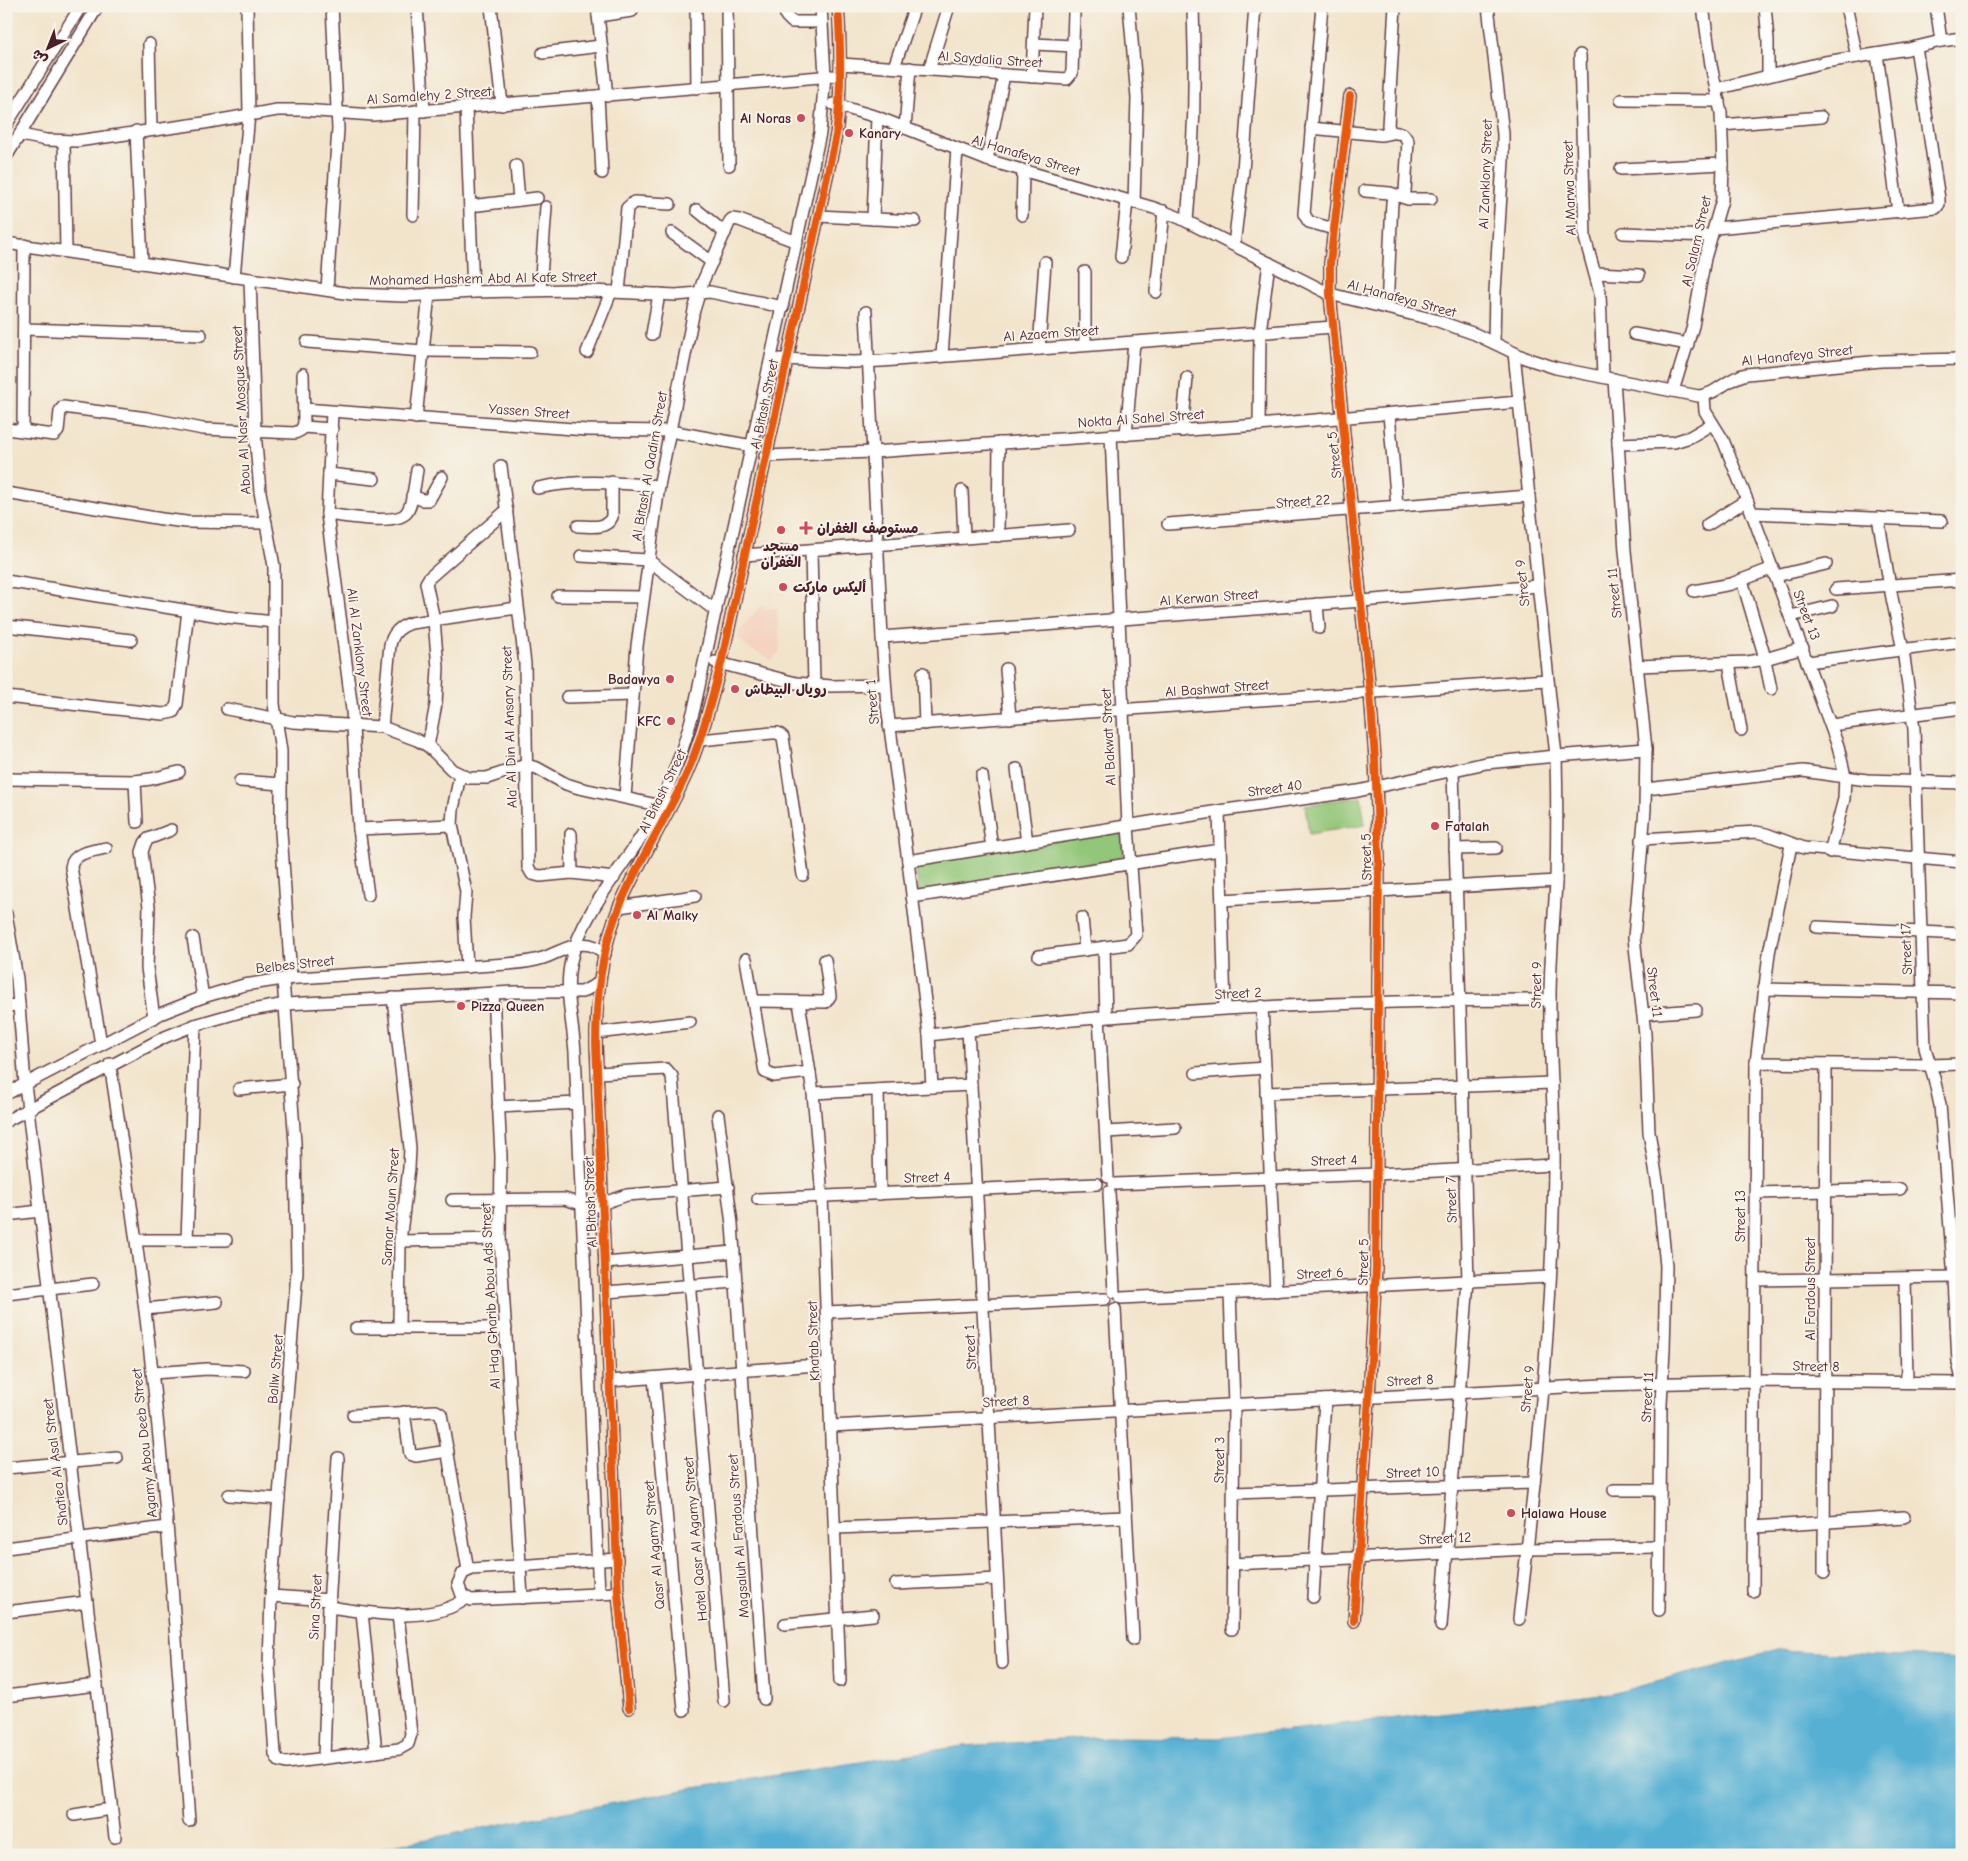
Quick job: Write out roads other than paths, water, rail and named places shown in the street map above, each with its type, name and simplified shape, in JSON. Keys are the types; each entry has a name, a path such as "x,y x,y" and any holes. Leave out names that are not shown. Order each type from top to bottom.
{"street":[{"path":"6,125 81,6"},
{"path":"6,157 98,6"},
{"path":"234,277 249,114 248,6"},
{"path":"327,290 338,146 332,6"},
{"path":"413,215 419,111 417,6"},
{"path":"491,6 502,105"},
{"path":"696,6 697,88"},
{"path":"727,6 729,165"},
{"path":"785,6 786,16 792,22 822,22"},
{"name":"Al Bitash Street","path":"599,1594 575,1052 569,992 570,968 576,944 588,919 614,878 665,806 687,734 706,658 818,147 824,102 825,76 821,6"},
{"name":"Al Bitash Street","path":"629,1708 618,1593 596,1033 599,983 604,954 619,907 665,806 700,740 721,664 833,149 840,106 841,64 838,6"},
{"path":"894,67 915,6"},
{"path":"929,70 949,6"},
{"path":"1032,77 1035,6"},
{"path":"1121,257 1130,202 1137,98 1129,6"},
{"path":"1188,221 1195,113 1193,6"},
{"path":"1234,245 1243,171 1255,6"},
{"path":"1322,6 1304,214 1309,222 1334,229"},
{"path":"1392,133 1388,126 1394,6"},
{"name":"Al Zanklony Street","path":"1488,6 1503,134 1494,343"},
{"name":"Al Salam Street","path":"1673,391 1696,313 1705,258 1722,200 1722,125 1703,6"},
{"path":"1765,6 1768,75"},
{"path":"1846,6 1857,57"},
{"path":"1936,6 1941,41"},
{"path":"602,173 603,96 601,46 597,11 632,11"},
{"name":"Al Saydalia Street","path":"841,64 1063,80 1069,78 1072,73 1074,13"},
{"path":"1621,100 1717,95 1768,75 1962,38"},
{"path":"149,44 151,129"},
{"path":"1034,44 1073,46"},
{"path":"543,53 601,46"},
{"path":"1623,233 1713,232 1934,209 1939,204 1916,47"},
{"path":"1877,54 1898,212"},
{"name":"Al Marwa Street","path":"1580,55 1585,238 1596,273 1601,300 1609,378"},
{"path":"904,128 910,68"},
{"path":"987,160 1004,75"},
{"name":"Al Samalehy 2 Street","path":"21,135 64,141 204,123 249,114 290,109 373,115 841,76"},
{"name":"Street 5","path":"1350,96 1330,263 1330,294 1370,693 1376,788 1379,891 1376,1286 1354,1620"},
{"name":"Al Hanafeya Street","path":"824,102 877,117 987,160 1164,212 1188,221 1330,294 1435,320 1494,343 1514,353 1556,368 1704,396 1713,392 1732,378 1747,374 1889,360 1962,359"},
{"path":"466,108 473,292"},
{"path":"873,219 877,117"},
{"path":"1722,125 1821,117"},
{"path":"1311,128 1381,136 1392,133 1403,134 1408,141 1405,192 1403,195 1394,198 1392,202 1387,308"},
{"path":"136,131 142,263"},
{"path":"64,141 66,252"},
{"path":"942,356 957,149"},
{"path":"1620,169 1723,164"},
{"path":"516,166 519,200"},
{"path":"1022,215 1023,171"},
{"path":"1365,191 1388,192 1408,199 1431,199"},
{"path":"470,206 538,198"},
{"path":"587,352 615,292 627,208 634,202 670,204"},
{"path":"540,290 546,207"},
{"path":"697,210 724,233 730,221 735,219 797,242"},
{"path":"1156,292 1164,212"},
{"path":"819,216 915,221"},
{"path":"672,233 712,262"},
{"name":"Al Bitash Al Qadim Street","path":"625,796 637,646 659,486 690,328 699,293 724,233"},
{"name":"Mohamed Hashem Abd Al Kafe Street","path":"6,243 234,277 378,296 540,290 676,295 720,293 783,307"},
{"path":"23,431 24,245"},
{"path":"1039,349 1045,262"},
{"path":"1259,425 1260,332 1269,263"},
{"path":"1085,272 1085,345"},
{"path":"1596,273 1639,274"},
{"name":"Abou Al Nasr Mosque Street","path":"250,279 255,431 260,492 274,566 275,718"},
{"path":"416,418 430,294"},
{"path":"652,334 659,294"},
{"name":"Street 1","path":"866,312 885,685 929,1035 932,1087"},
{"name":"Al Azaem Street","path":"771,359 868,362 1333,327"},
{"path":"24,329 201,335"},
{"path":"1634,334 1688,344"},
{"path":"307,342 423,351 530,352"},
{"path":"1126,434 1134,342"},
{"name":"Street 9","path":"1514,353 1556,756 1556,881 1550,1000 1554,1165 1550,1277 1534,1483 1519,1618"},
{"path":"302,374 303,427"},
{"path":"1182,431 1187,378"},
{"name":"Street 11","path":"1609,378 1618,444 1625,559 1646,749 1646,789 1634,938 1647,1061 1649,1132 1658,1186 1665,1259 1659,1610"},
{"name":"Street 13","path":"1704,396 1705,411 1722,440 1752,512 1838,746 1845,776 1842,808 1830,852"},
{"name":"Nokta Al Sahel Street","path":"766,456 873,452 1182,431 1519,402"},
{"path":"6,429 54,435 58,431 60,411 64,407 137,416 196,428 295,433 303,427 332,429"},
{"name":"Yassen Street","path":"304,409 587,430 670,432 752,446"},
{"name":"Ali Al Zanklony Street","path":"332,412 327,514 354,724 359,829 368,895"},
{"path":"1389,414 1397,506"},
{"path":"1618,444 1674,442 1690,437 1712,424"},
{"name":"Al Bakwat Street","path":"1040,956 1128,944 1136,935 1130,864 1122,710 1111,436"},
{"path":"998,443 998,536"},
{"name":"Ala' Al Din Al Ansary Street","path":"501,466 525,664 528,867 532,874 540,876 572,874 614,878"},
{"path":"327,514 356,518 398,518 403,516 408,512 417,470"},
{"path":"328,474 374,479"},
{"path":"412,496 429,500 442,477"},
{"path":"538,488 571,482 612,482 659,486"},
{"path":"578,526 600,526 610,521 612,517 612,482"},
{"path":"962,491 964,538"},
{"path":"6,493 186,522 266,523"},
{"name":"Street 22","path":"1168,524 1529,496"},
{"path":"1707,525 1747,500"},
{"path":"428,746 438,680 434,620 426,588 427,580 506,510"},
{"path":"1752,512 1942,521"},
{"name":"Street 17","path":"1878,518 1913,714 1925,1048 1940,1105 1954,1277 1958,1363 1962,1379"},
{"path":"744,555 1069,530"},
{"path":"811,550 814,685"},
{"path":"581,556 648,560 716,611"},
{"path":"1694,591 1775,572 1826,564"},
{"path":"1742,580 1765,659 1771,689"},
{"path":"1836,589 1962,580"},
{"path":"6,581 226,618 274,622"},
{"name":"Al Kerwan Street","path":"882,637 1537,586"},
{"path":"558,596 643,597"},
{"path":"1317,604 1319,628"},
{"path":"1791,616 1832,606"},
{"path":"382,727 392,637 403,625 517,608"},
{"path":"6,697 163,714 173,712 177,704 188,611"},
{"path":"6,626 132,640"},
{"path":"1808,662 1962,642"},
{"path":"1637,666 1729,663 1765,659 1803,648"},
{"path":"706,658 721,664 778,679 814,685 885,685"},
{"path":"1729,663 1741,730"},
{"path":"1006,669 1010,718"},
{"path":"924,673 925,724"},
{"name":"Al Bashwat Street","path":"889,726 1547,680"},
{"path":"567,697 633,695"},
{"path":"1830,725 1962,708"},
{"path":"228,709 303,723 354,724 382,727 428,746 452,770 469,778 487,778 526,765 537,768 566,784 579,788 625,796 665,806"},
{"name":"Ballw Street","path":"275,718 281,752 281,832 287,978 286,1004 292,1084 297,1272 271,1596 268,1667 275,1754 279,1761 286,1763 324,1758"},
{"path":"700,740 775,732 783,737 803,875"},
{"name":"Street 40","path":"908,862 1218,811 1376,788 1486,764 1646,749"},
{"path":"1017,769 1027,842"},
{"path":"1646,789 1804,770 1867,780 1962,784"},
{"name":"Street 7","path":"1441,1626 1468,1281 1453,771"},
{"path":"6,779 135,781 151,780 179,772"},
{"path":"460,775 452,824 466,892 464,917 467,967"},
{"path":"982,776 992,848"},
{"path":"135,781 137,822"},
{"path":"240,781 282,784"},
{"path":"1218,811 1225,1008"},
{"path":"359,829 452,824"},
{"path":"154,1018 147,968 149,907 142,852 148,839 171,830"},
{"path":"1642,839 1756,832 1766,834 1792,845 1830,852 1962,862"},
{"path":"571,834 572,874"},
{"name":"Street 13","path":"1753,1591 1756,1063 1764,989 1775,917 1792,845"},
{"path":"102,1044 71,867 73,860 79,855 106,848"},
{"path":"1455,849 1496,848"},
{"path":"912,897 1220,850"},
{"path":"1222,900 1556,881"},
{"path":"619,907 695,896"},
{"name":"Shatiea Al Asal Street","path":"7,918 16,968 25,1084 115,1837"},
{"path":"1082,918 1085,950"},
{"path":"1817,927 1962,934"},
{"path":"193,938 203,997"},
{"path":"576,944 582,943 595,946 604,954"},
{"name":"Belbes Street","path":"6,1094 154,1018 203,997 244,985 287,978 525,962 542,958 576,944"},
{"path":"1104,947 1103,1017 1106,1132 1110,1184 1113,1296 1120,1304 1115,1309 1133,1639"},
{"path":"746,959 765,1072 774,1076 810,1072"},
{"path":"753,1001 823,1003 829,999 825,960"},
{"path":"6,1121 110,1064 165,1037 195,1025 240,1012 286,1004 493,993 569,992 588,990 599,983"},
{"path":"1764,989 1962,993"},
{"name":"Al Hag Gharib Abou Ads Street","path":"493,993 500,1156 500,1239 522,1598"},
{"name":"Samar Moun Street","path":"393,998 410,1148 410,1168 400,1241 399,1328"},
{"name":"Street 2","path":"929,1035 1103,1017 1225,1008 1377,1002 1550,1000"},
{"name":"Khatab Street","path":"799,1002 813,1093 822,1196 840,1681"},
{"path":"6,1006 19,1005"},
{"path":"1262,1006 1276,1290"},
{"path":"1643,1014 1696,1010"},
{"path":"596,1033 690,1022"},
{"path":"188,1240 195,1025"},
{"name":"Street 1","path":"968,1030 1002,1663"},
{"path":"1756,1063 1962,1064"},
{"name":"Agamy Abou Deeb Street","path":"110,1064 137,1240 153,1373 167,1527 189,1821"},
{"name":"Al Fardous Street","path":"1824,1573 1826,1064"},
{"path":"1196,1073 1265,1068"},
{"name":"Hotel Qasr Al Agamy Street","path":"598,1073 666,1069 671,1073 724,1701"},
{"path":"1266,1093 1552,1083"},
{"path":"239,1089 292,1084"},
{"path":"813,1093 971,1084"},
{"path":"878,1090 880,1194"},
{"path":"498,1106 577,1103"},
{"name":"Magsaluh Al Fardous Street","path":"718,1115 728,1187 764,1699"},
{"path":"1106,1132 1175,1128"},
{"name":"Street 4","path":"758,1199 1097,1184 1099,1178 1110,1184 1554,1165"},
{"path":"452,1200 564,1199 592,1208 627,1195 728,1187"},
{"path":"1755,1193 1900,1189"},
{"path":"6,1215 40,1211"},
{"path":"400,1241 500,1239"},
{"path":"137,1240 226,1240"},
{"path":"605,1263 733,1252"},
{"name":"Street 6","path":"827,1312 1113,1296 1230,1293 1550,1277"},
{"path":"1755,1280 1954,1277"},
{"path":"1905,1278 1907,1382"},
{"path":"606,1292 735,1282"},
{"path":"6,1294 93,1284"},
{"name":"Street 3","path":"1230,1293 1234,1404 1232,1629"},
{"path":"145,1309 217,1302"},
{"path":"356,1328 506,1328"},
{"path":"610,1381 829,1364"},
{"path":"153,1373 207,1369 244,1371"},
{"name":"Qasr Al Agamy Street","path":"654,1378 684,1710"},
{"name":"Street 8","path":"831,1426 1662,1382 1962,1383"},
{"path":"1313,1597 1325,1400"},
{"path":"353,1415 436,1411 440,1413 468,1570"},
{"path":"404,1412 410,1454 414,1456 448,1451"},
{"path":"6,1468 117,1458"},
{"name":"Sina Street","path":"324,1758 329,1603 338,1458"},
{"name":"Street 10","path":"1234,1493 1534,1483"},
{"path":"1614,1490 1660,1490"},
{"path":"229,1495 279,1499"},
{"path":"835,1528 1126,1517"},
{"path":"1754,1528 1904,1517"},
{"path":"6,1548 167,1527"},
{"name":"Street 12","path":"1233,1564 1527,1549 1659,1547"},
{"path":"617,1559 468,1570 463,1573 458,1584 459,1590 467,1598 476,1600 618,1593"},
{"path":"896,1584 997,1580"},
{"path":"271,1596 329,1603 362,1612 398,1614 445,1611 457,1606 467,1598"},
{"path":"6,1612 87,1602"},
{"path":"362,1612 376,1752"},
{"path":"324,1758 399,1749 404,1747 410,1739 398,1614"},
{"path":"785,1624 873,1615"},
{"path":"6,1696 97,1685"},
{"path":"74,1815 111,1809"}],"water":[{"path":"1778,1650 1962,1659 1962,1855 348,1855 694,1788 963,1746 1107,1737 1219,1738 1611,1694"}],"place":[{"name":"Al Noras","path":"801,118"},
{"name":"Kanary","path":"849,133"},
{"name":"مستوصف الغفران","path":"806,528"},
{"name":"مسجد الغفران","path":"781,530"},
{"name":"أليكس ماركت","path":"783,587"},
{"name":"Badawya","path":"670,679"},
{"name":"رويال البيطاش","path":"735,689"},
{"name":"KFC","path":"671,721"},
{"name":"Fatalah","path":"1435,826"},
{"name":"Al Malky","path":"637,915"},
{"name":"Pizza Queen","path":"461,1006"},
{"name":"Halawa House","path":"1511,1513"}]}
